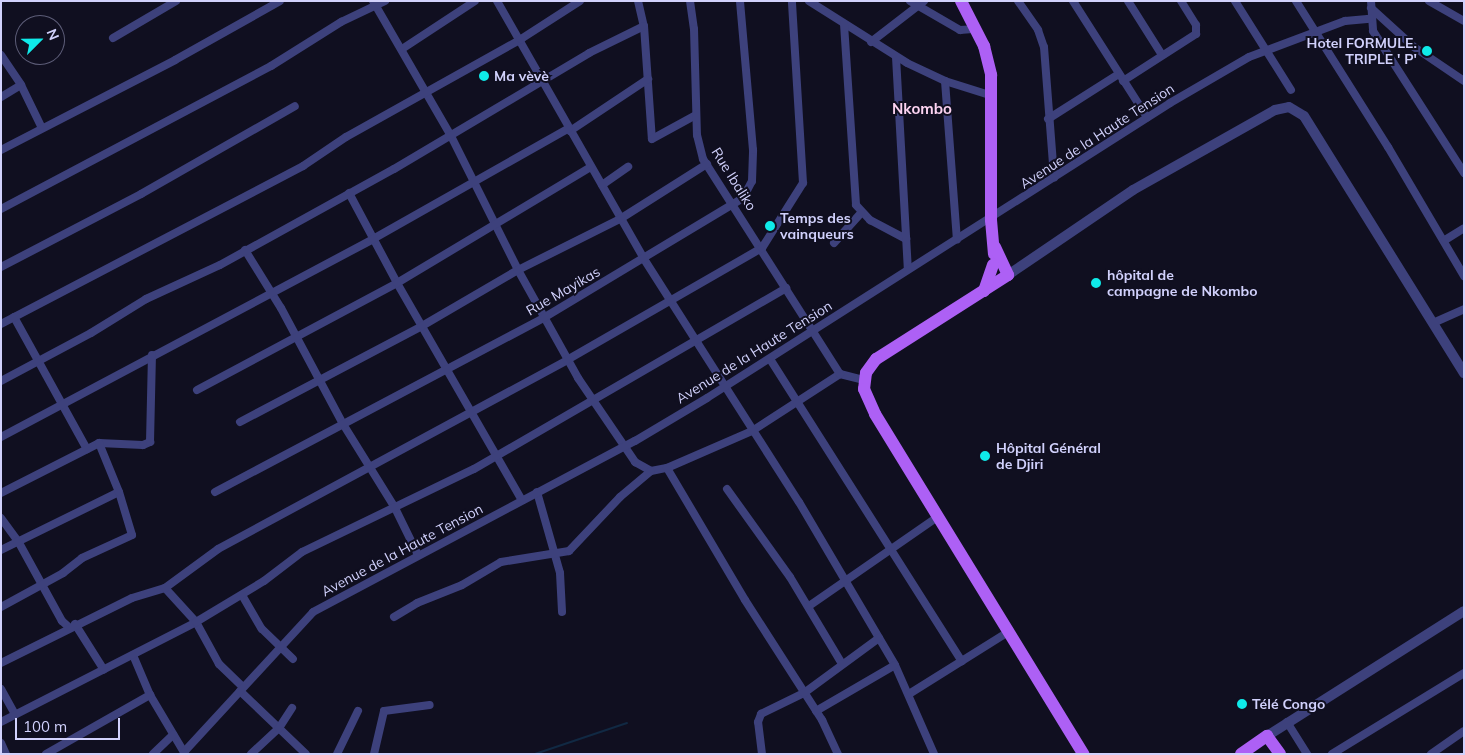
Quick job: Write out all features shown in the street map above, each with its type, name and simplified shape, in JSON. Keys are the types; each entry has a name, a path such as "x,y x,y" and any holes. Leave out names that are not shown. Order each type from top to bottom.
{"main road":[{"path":"961,1 976,29 988,58 993,96 991,220 998,264 1009,275"},
{"path":"998,264 1009,275"},
{"path":"984,291 998,264"},
{"path":"1009,275 876,359 864,380 867,398 874,414 940,516 1084,754"},
{"path":"1241,754 1267,736 1280,754"}],"street":[{"path":"113,38 176,1"},
{"path":"1,150 175,60 280,1"},
{"path":"1,208 271,66 341,22 375,4 385,1"},
{"path":"402,49 475,1"},
{"path":"497,1 545,82 590,168 602,185 668,300 799,502 895,665 934,754"},
{"path":"1,324 303,166 426,90 520,39 580,1"},
{"path":"638,1 644,26 652,139 696,115"},
{"name":"Rue Ibaliko","path":"690,1 694,29 696,115 699,143 707,164 735,204 840,374"},
{"name":"Rue Mayikas","path":"216,492 545,317 735,204 750,187 753,150 740,1"},
{"path":"1,663 72,626 132,598 164,588 218,549 370,469 568,360 668,300 762,248 803,183 792,1"},
{"path":"809,1 896,57 945,81 993,96"},
{"path":"910,1 960,30 976,29"},
{"path":"871,42 924,1"},
{"path":"1018,1 1042,39 1054,178"},
{"path":"1073,1 1147,117"},
{"path":"1128,1 1162,55"},
{"path":"1048,119 1162,55 1197,32 1181,1"},
{"path":"1235,1 1291,90"},
{"path":"1296,1 1445,240 1464,276"},
{"path":"1429,1 1464,21"},
{"path":"375,4 451,136 518,270 568,360 622,447 635,462 651,471"},
{"path":"1371,4 1370,20 1378,41 1464,173"},
{"path":"1371,4 1414,47 1464,81"},
{"name":"Avenue de la Haute Tension","path":"184,753 278,646 313,612 622,447 724,388 908,269 991,220 1147,117 1265,50 1351,20 1370,20"},
{"path":"844,24 854,192 861,213 906,239"},
{"path":"1,381 146,299 245,250 349,193 545,82 590,53 644,26"},
{"path":"1,55 21,85 42,128"},
{"path":"896,57 908,269"},
{"path":"1,436 269,292 373,239 570,129 648,80"},
{"path":"945,81 957,240"},
{"path":"1,97 21,85"},
{"path":"1,267 141,194 295,106"},
{"path":"1009,275 1139,187 1276,110 1289,107 1304,116 1464,373"},
{"path":"240,422 422,326 518,270 620,218 707,164"},
{"path":"602,185 628,167"},
{"path":"197,390 397,283 590,168"},
{"path":"349,193 397,283 522,500"},
{"path":"834,244 861,213"},
{"path":"1445,240 1464,228"},
{"path":"245,250 343,424 395,508 418,555"},
{"path":"1,722 196,622 242,594 293,556 395,508 498,456 786,288"},
{"path":"1433,323 1464,309"},
{"path":"14,317 39,361 60,405 87,449"},
{"path":"1,493 98,443 143,445 150,442 152,355"},
{"path":"770,359 798,400 890,550 962,660"},
{"path":"394,617 417,603 462,585 501,562 525,556 555,555 574,547 620,497 651,471 666,468 752,431 840,374 864,380"},
{"path":"1,607 43,585 82,558 132,535 119,492 98,443"},
{"path":"666,468 816,711 838,754"},
{"path":"727,489 809,606 842,664"},
{"path":"1,550 119,492"},
{"path":"537,492 560,573 562,612"},
{"path":"809,606 940,516"},
{"path":"1,518 18,541 62,621 72,626 104,670"},
{"path":"164,588 196,622 219,664 241,689 306,754"},
{"path":"242,594 262,629 293,659"},
{"path":"1267,736 1464,611"},
{"path":"908,694 1010,631"},
{"path":"762,754 758,717 804,692 879,638"},
{"path":"133,655 150,695 184,753"},
{"path":"816,711 895,665"},
{"path":"1332,754 1464,673"},
{"path":"1,689 16,714"},
{"path":"46,754 150,695"},
{"path":"374,754 384,711 430,705"},
{"path":"251,754 279,728 292,708"},
{"path":"337,754 358,711"},
{"path":"1287,722 1307,754"},
{"path":"1433,753 1464,731"},
{"path":"153,754 173,735"},
{"path":"1,743 6,754"}],"waterway":[{"path":"535,754 627,723"}],"place":[{"name":"Hotel FORMULE. TRIPLE ' P'","path":"1427,51"},
{"name":"Ma vèvè","path":"484,76"},
{"name":"Temps des vainqueurs","path":"770,226"},
{"name":"hôpital de campagne de Nkombo","path":"1096,283"},
{"name":"Hôpital Général de Djiri","path":"985,456"},
{"name":"Télé Congo","path":"1242,704"}],"district":[{"name":"Nkombo","path":"922,109"}]}
